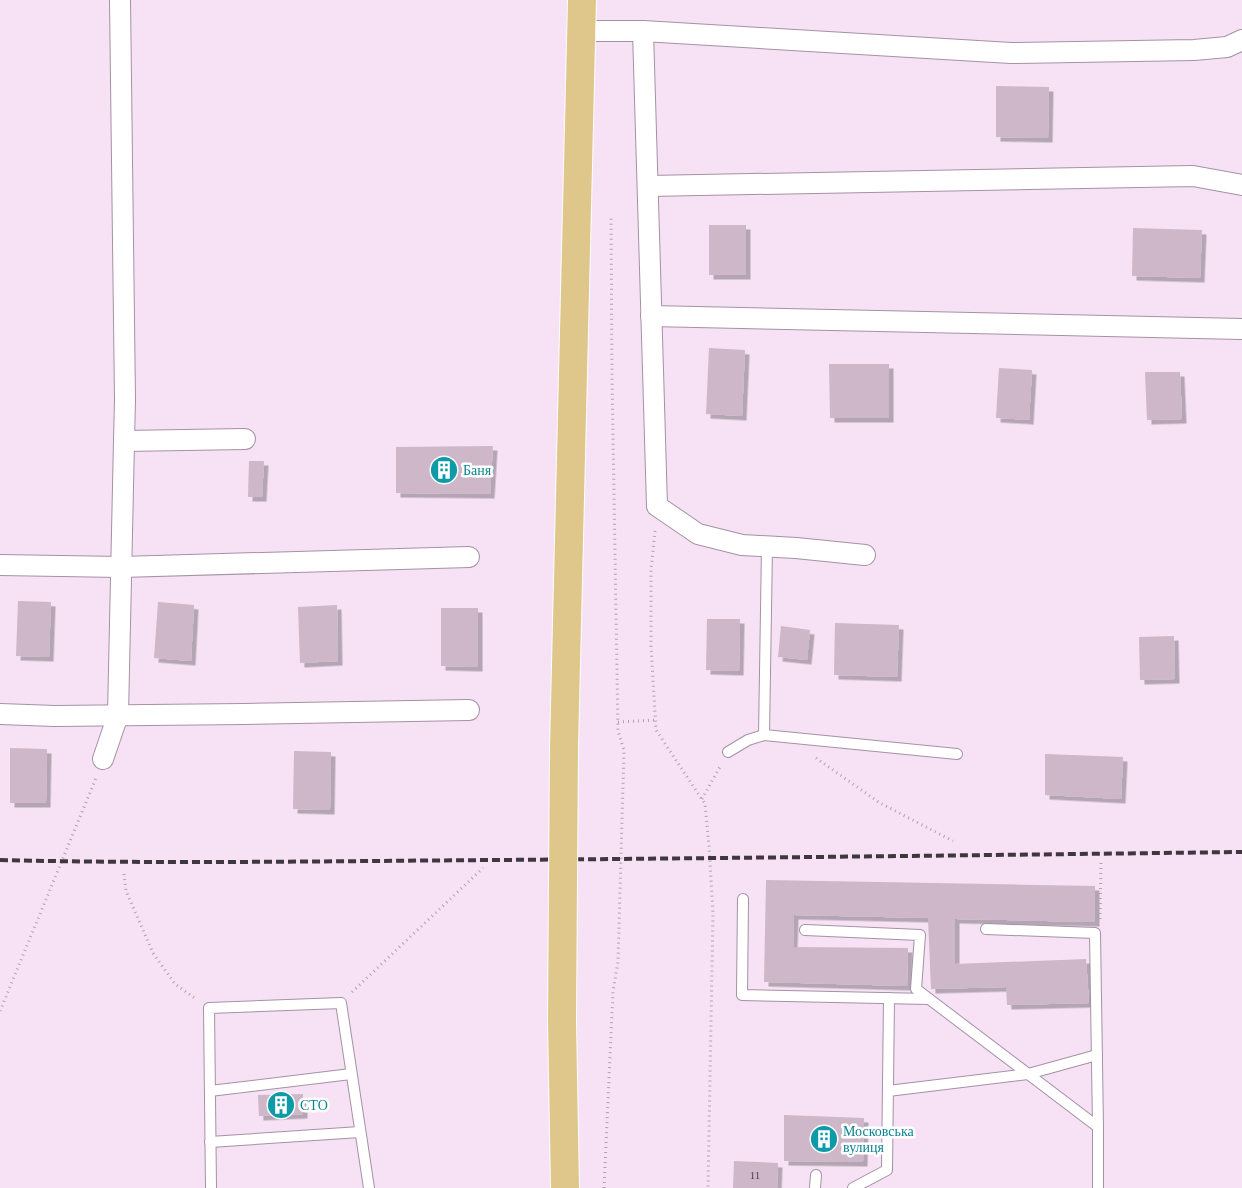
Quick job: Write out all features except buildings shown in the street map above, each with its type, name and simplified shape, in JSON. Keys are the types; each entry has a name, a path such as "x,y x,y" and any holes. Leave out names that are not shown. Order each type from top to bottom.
{"main road":[{"path":"565,1188 562,1020 564,748 582,0"}],"street":[{"path":"103,759 118,715 125,400 120,0"},
{"path":"581,31 643,31 1010,53 1194,50 1227,47 1242,40"},
{"path":"643,31 646,77 657,506 698,534 742,545 865,555"},
{"path":"648,186 1194,176 1242,185"},
{"path":"651,316 1242,329"},
{"path":"124,441 245,439"},
{"path":"0,564 121,567 469,557"},
{"path":"0,714 54,716 469,710"}],"lane":[{"path":"764,735 767,547"},
{"path":"728,752 748,740 764,735 957,754"},
{"path":"743,899 742,995 930,999"},
{"path":"986,929 1095,933 1098,1188"},
{"path":"805,930 920,935 916,989 1098,1127"},
{"path":"853,1188 887,1170 889,998"},
{"path":"211,1188 209,1008 341,1003 369,1188"},
{"path":"888,1091 1028,1074 1097,1055"},
{"path":"210,1091 351,1074"},
{"path":"210,1142 360,1132"},
{"path":"815,1188 816,1175"}],"path":[{"path":"604,1188 613,990 618,962 624,750 618,731 612,366 612,216"},
{"path":"657,506 651,570 651,646 656,730 705,804 710,852 713,913 708,1188"},
{"path":"618,722 656,720"},
{"path":"787,737 880,803 953,841"},
{"path":"702,799 728,752"},
{"path":"0,1011 103,759"},
{"path":"1095,933 1100,923 1101,862"},
{"path":"341,1003 483,868"},
{"path":"124,874 126,891 153,953 175,984 209,1008"}],"railway":[{"path":"0,860 125,862 312,861 1242,852"}],"place":[{"name":"Баня","path":"444,470"},
{"name":"СТО","path":"281,1105"},
{"name":"Московська вулиця","path":"824,1139"}]}
